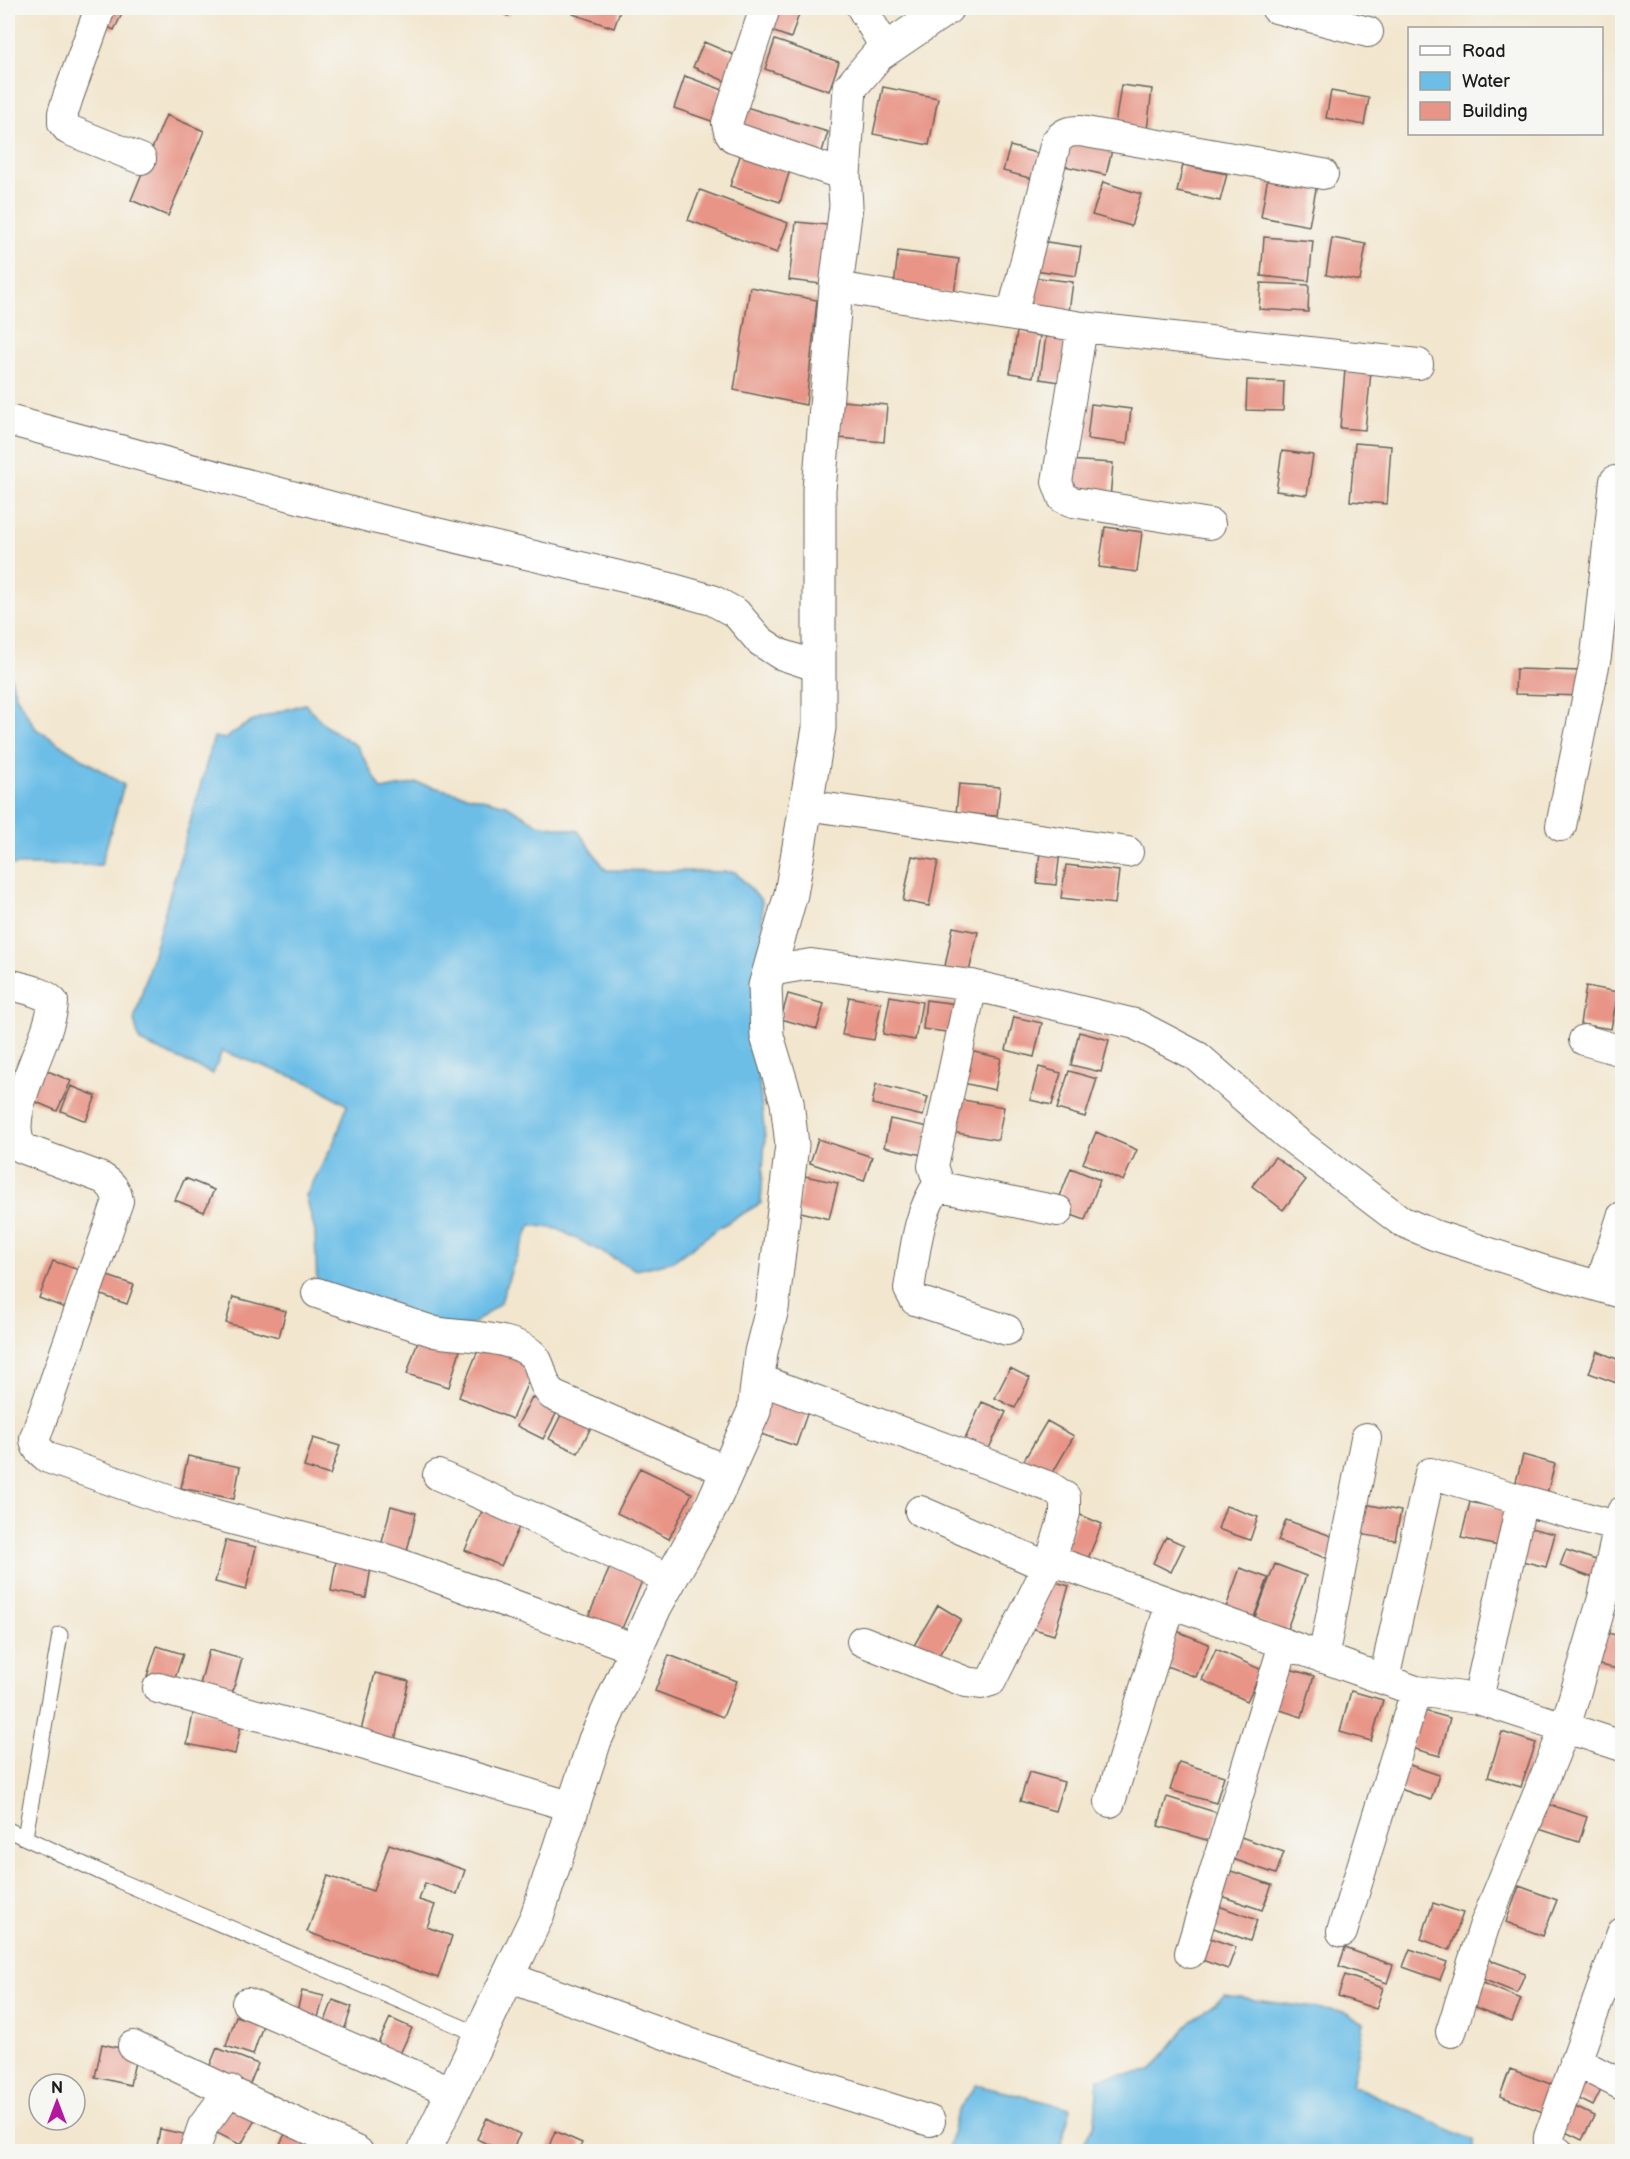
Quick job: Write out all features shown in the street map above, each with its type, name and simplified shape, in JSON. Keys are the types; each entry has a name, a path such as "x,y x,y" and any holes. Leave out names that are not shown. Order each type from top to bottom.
{"street":[{"path":"100,8 63,113 63,123 69,130 141,159"},
{"path":"765,8 727,123 729,131 733,137 843,175"},
{"path":"862,8 886,49"},
{"path":"424,2151 537,1916 595,1740 655,1606 712,1505 754,1410 761,1352 772,1309 792,1145 787,1102 767,1036 765,986 791,894 819,728 819,489 836,287 846,206 843,175 850,88 878,54 947,8"},
{"path":"1276,8 1368,32"},
{"path":"1012,315 1056,142 1068,131 1091,133 1323,174"},
{"path":"836,287 1082,327 1418,364"},
{"path":"1082,327 1057,482 1063,498 1073,502 1210,524"},
{"path":"8,420 377,519 666,587 711,600 736,613 760,641 780,654 819,667"},
{"path":"1561,826 1596,656 1611,630 1615,481"},
{"path":"806,805 1128,852"},
{"path":"770,971 811,964 972,985 1135,1024 1198,1057 1285,1133 1401,1221 1434,1235 1545,1271 1611,1289 1623,1217"},
{"path":"8,984 43,996 53,1002 33,1062 17,1097 13,1131 17,1141 22,1148 102,1178 110,1183 117,1193 118,1201 35,1438 39,1451 48,1458 194,1509 389,1560 636,1649"},
{"path":"972,985 933,1166 939,1184 945,1188 1058,1211"},
{"path":"1584,1040 1623,1051"},
{"path":"939,1184 928,1198 923,1211 909,1289 915,1300 1008,1329"},
{"path":"317,1293 435,1332 491,1337 518,1347 530,1353 537,1361 544,1386 552,1395 727,1471"},
{"path":"758,1379 1050,1488 1065,1497 1065,1513 1049,1563 991,1681 981,1684 966,1682 862,1641"},
{"path":"1323,1658 1366,1438"},
{"path":"1384,1679 1430,1473 1522,1500 1621,1520 1603,1598 1565,1728 1484,1927 1451,2032"},
{"path":"438,1474 670,1579"},
{"path":"1478,1699 1522,1500"},
{"path":"920,1511 1049,1563 1171,1603 1416,1691 1478,1699 1623,1746"},
{"path":"1110,1802 1171,1603"},
{"path":"1190,1953 1284,1644"},
{"path":"158,1688 345,1739 573,1808"},
{"path":"1342,1932 1416,1691"},
{"path":"1558,2151 1551,2149 1548,2144 1549,2137 1623,1933"},
{"path":"508,1977 736,2060 930,2121"},
{"path":"247,2003 453,2092"},
{"path":"133,2046 358,2151"},
{"path":"1575,2061 1623,2085"},
{"path":"194,2151 202,2126 230,2090"}],"lane":[{"path":"25,1838 60,1635"},
{"path":"8,1830 141,1890 480,2035"}],"water":[{"path":"8,667 16,696 36,729 124,785 101,865 8,865"},
{"path":"305,704 327,727 357,746 382,790 417,783 506,805 538,824 578,831 606,870 735,872 762,901 763,973 753,1023 765,1138 761,1203 720,1227 673,1261 636,1270 558,1229 531,1225 513,1265 501,1302 472,1325 444,1329 317,1286 315,1232 306,1196 336,1138 347,1105 315,1085 222,1051 213,1074 140,1042 134,1021 214,737 226,739 253,721"},
{"path":"1225,1996 1345,2012 1364,2023 1352,2085 1473,2140 1473,2151 1080,2151 1095,2122 1098,2078 1151,2071 1191,2021"},
{"path":"976,2085 1071,2108 1059,2151 948,2151 957,2112"}],"building":[{"path":"102,8 125,8 114,30 95,21"},
{"path":"488,8 511,8 508,16"},
{"path":"575,8 621,8 614,28 573,14"},
{"path":"774,8 801,8 791,38 766,29"},
{"path":"775,40 839,62 829,91 765,69"},
{"path":"704,42 748,61 736,86 693,67"},
{"path":"685,76 731,93 720,124 674,108"},
{"path":"1121,85 1152,89 1147,130 1115,125"},
{"path":"883,87 938,98 929,145 873,134"},
{"path":"1331,91 1369,98 1364,125 1326,118"},
{"path":"746,107 828,132 820,158 738,133"},
{"path":"166,115 204,131 168,216 131,200"},
{"path":"1070,141 1112,150 1106,175 1064,166"},
{"path":"1010,146 1044,155 1037,180 1003,171"},
{"path":"741,153 790,170 780,202 730,186"},
{"path":"1183,165 1227,174 1220,201 1177,192"},
{"path":"1269,170 1318,179 1309,226 1261,217"},
{"path":"1103,182 1141,194 1131,226 1092,215"},
{"path":"700,190 788,223 777,253 688,220"},
{"path":"796,222 828,225 821,284 789,280"},
{"path":"1264,237 1313,241 1309,281 1261,276"},
{"path":"1332,238 1366,244 1360,281 1326,275"},
{"path":"1040,241 1081,247 1076,276 1035,270"},
{"path":"898,251 959,259 954,294 894,287"},
{"path":"1032,277 1073,282 1068,319 1027,315"},
{"path":"1261,283 1309,285 1308,312 1259,309"},
{"path":"750,287 817,300 806,405 734,390"},
{"path":"1017,332 1040,336 1033,377 1010,373"},
{"path":"1046,336 1073,340 1067,383 1040,379"},
{"path":"1345,370 1371,372 1365,430 1340,428"},
{"path":"1247,380 1284,382 1283,411 1246,410"},
{"path":"842,401 887,405 884,442 839,438"},
{"path":"1091,404 1131,409 1127,444 1087,439"},
{"path":"1355,443 1391,446 1387,504 1350,501"},
{"path":"1282,451 1313,455 1307,495 1276,491"},
{"path":"1066,460 1113,463 1110,499 1064,496"},
{"path":"1105,527 1142,532 1137,572 1099,567"},
{"path":"1516,669 1582,671 1582,696 1515,694"},
{"path":"959,784 1000,787 997,816 956,813"},
{"path":"1040,850 1060,852 1056,885 1037,883"},
{"path":"912,856 938,861 929,906 903,901"},
{"path":"1066,865 1119,871 1115,904 1061,898"},
{"path":"953,927 978,932 967,981 943,976"},
{"path":"1586,986 1618,992 1611,1029 1580,1024"},
{"path":"788,994 824,1004 817,1029 781,1019"},
{"path":"890,996 922,1002 915,1040 883,1034"},
{"path":"849,997 881,1003 874,1040 842,1035"},
{"path":"926,1000 957,1004 954,1033 923,1029"},
{"path":"1014,1017 1042,1023 1034,1057 1006,1050"},
{"path":"1079,1032 1109,1040 1101,1072 1071,1065"},
{"path":"965,1050 1001,1058 995,1090 958,1082"},
{"path":"34,1065 71,1081 57,1111 20,1095"},
{"path":"1039,1067 1061,1073 1052,1105 1030,1100"},
{"path":"1069,1071 1097,1079 1085,1117 1057,1109"},
{"path":"876,1084 928,1097 923,1116 872,1104"},
{"path":"71,1086 96,1096 86,1121 61,1111"},
{"path":"957,1099 1004,1107 998,1140 951,1132"},
{"path":"890,1119 929,1127 923,1155 884,1147"},
{"path":"1096,1132 1137,1150 1123,1181 1083,1163"},
{"path":"818,1139 872,1157 864,1181 810,1163"},
{"path":"1275,1157 1306,1180 1283,1210 1252,1186"},
{"path":"1071,1168 1100,1180 1085,1220 1055,1209"},
{"path":"805,1176 838,1183 829,1219 797,1211"},
{"path":"185,1178 214,1190 204,1212 175,1200"},
{"path":"53,1261 82,1271 68,1309 39,1298"},
{"path":"96,1272 134,1285 127,1304 90,1291"},
{"path":"233,1297 286,1311 279,1337 226,1323"},
{"path":"420,1334 461,1347 449,1387 407,1374"},
{"path":"481,1343 535,1366 512,1419 459,1397"},
{"path":"1597,1351 1622,1361 1622,1385 1589,1373"},
{"path":"1010,1368 1030,1378 1015,1408 995,1398"},
{"path":"532,1397 558,1410 543,1439 517,1426"},
{"path":"767,1397 808,1411 796,1446 755,1432"},
{"path":"982,1402 1006,1412 984,1459 961,1448"},
{"path":"562,1413 591,1427 578,1453 549,1439"},
{"path":"1047,1421 1074,1436 1048,1481 1021,1465"},
{"path":"313,1438 340,1446 330,1475 304,1467"},
{"path":"1523,1455 1555,1464 1546,1497 1514,1489"},
{"path":"188,1456 240,1467 234,1499 181,1488"},
{"path":"640,1468 692,1493 669,1539 617,1513"},
{"path":"1470,1502 1507,1510 1499,1546 1461,1538"},
{"path":"1365,1504 1401,1511 1395,1540 1359,1534"},
{"path":"391,1506 416,1513 406,1556 380,1550"},
{"path":"1226,1506 1258,1517 1250,1540 1218,1529"},
{"path":"482,1511 519,1527 501,1566 465,1550"},
{"path":"1078,1514 1102,1524 1087,1561 1064,1552"},
{"path":"1286,1520 1340,1539 1332,1560 1278,1541"},
{"path":"1522,1526 1555,1534 1546,1567 1514,1559"},
{"path":"1166,1537 1184,1545 1171,1572 1153,1563"},
{"path":"226,1540 256,1547 246,1590 215,1582"},
{"path":"1566,1550 1599,1561 1593,1578 1560,1566"},
{"path":"336,1561 371,1567 366,1598 331,1591"},
{"path":"1275,1564 1306,1576 1286,1632 1254,1620"},
{"path":"611,1565 643,1579 618,1638 585,1624"},
{"path":"1240,1568 1268,1578 1252,1623 1224,1613"},
{"path":"1042,1578 1069,1586 1054,1635 1028,1627"},
{"path":"938,1605 961,1619 936,1660 913,1647"},
{"path":"1174,1630 1209,1644 1196,1677 1161,1664"},
{"path":"1602,1632 1622,1636 1622,1670 1595,1664"},
{"path":"157,1646 183,1654 173,1684 147,1676"},
{"path":"1216,1649 1262,1670 1247,1701 1202,1680"},
{"path":"209,1650 242,1659 230,1701 198,1692"},
{"path":"669,1655 737,1681 723,1717 655,1691"},
{"path":"1286,1668 1314,1676 1302,1717 1274,1708"},
{"path":"375,1673 409,1681 393,1748 359,1739"},
{"path":"1351,1691 1383,1700 1371,1741 1340,1732"},
{"path":"194,1709 242,1720 235,1754 187,1744"},
{"path":"1421,1710 1450,1718 1440,1756 1411,1748"},
{"path":"1502,1732 1536,1743 1521,1787 1488,1777"},
{"path":"1179,1762 1224,1776 1216,1803 1170,1790"},
{"path":"1404,1763 1439,1775 1431,1800 1395,1787"},
{"path":"1029,1772 1064,1782 1055,1811 1020,1801"},
{"path":"1167,1797 1218,1813 1210,1841 1158,1826"},
{"path":"1541,1802 1587,1817 1579,1842 1533,1827"},
{"path":"1238,1836 1284,1852 1276,1874 1230,1858"},
{"path":"389,1844 465,1870 457,1894 425,1883 419,1900 435,1905 427,1927 452,1936 438,1978 307,1932 328,1876 373,1891"},
{"path":"1228,1870 1272,1885 1262,1910 1218,1895"},
{"path":"1519,1886 1557,1900 1543,1936 1506,1922"},
{"path":"1433,1903 1463,1913 1450,1950 1421,1939"},
{"path":"1216,1905 1257,1920 1250,1941 1208,1926"},
{"path":"1201,1935 1236,1947 1228,1969 1193,1957"},
{"path":"1345,1948 1393,1965 1387,1983 1339,1966"},
{"path":"1410,1949 1447,1962 1440,1980 1403,1967"},
{"path":"1482,1957 1525,1973 1517,1993 1475,1976"},
{"path":"1345,1975 1383,1988 1376,2009 1338,1996"},
{"path":"1475,1980 1521,1999 1512,2022 1465,2003"},
{"path":"302,1991 324,1996 317,2021 296,2015"},
{"path":"333,2000 352,2007 342,2036 322,2029"},
{"path":"236,2016 263,2025 253,2055 226,2046"},
{"path":"390,2018 412,2028 397,2060 375,2050"},
{"path":"102,2044 137,2052 130,2085 95,2077"},
{"path":"217,2048 258,2064 247,2091 206,2075"},
{"path":"1510,2069 1553,2085 1543,2112 1500,2096"},
{"path":"1577,2073 1603,2086 1593,2106 1567,2093"},
{"path":"229,2102 257,2116 241,2145 213,2131"},
{"path":"1567,2103 1594,2116 1582,2140 1555,2127"},
{"path":"487,2118 520,2134 511,2152 503,2152 477,2139"},
{"path":"160,2129 193,2136 190,2152 156,2152"},
{"path":"287,2130 313,2142 309,2152 276,2152"},
{"path":"555,2131 582,2143 578,2152 554,2152 548,2149"}]}
